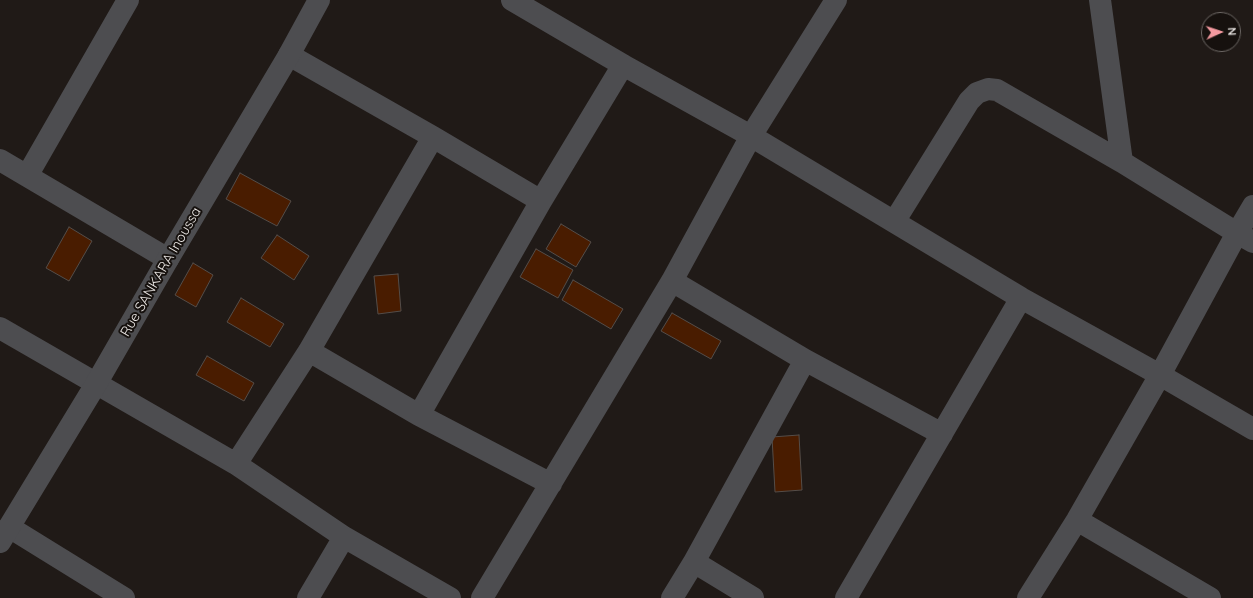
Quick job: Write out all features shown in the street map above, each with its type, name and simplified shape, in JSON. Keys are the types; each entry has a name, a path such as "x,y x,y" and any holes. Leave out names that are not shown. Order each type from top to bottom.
{"street":[{"path":"27,176 128,0"},
{"name":"Rue SANKARA Inoussa","path":"4,534 96,384 289,55 319,0"},
{"path":"513,0 623,65 751,136 1022,298 1253,429"},
{"path":"482,598 672,281 751,136 836,0"},
{"path":"1100,0 1122,162"},
{"path":"289,55 433,137 541,201"},
{"path":"419,415 541,201 623,65"},
{"path":"894,222 969,100 977,93 988,89 997,90 1122,162 1245,237"},
{"path":"236,464 309,351 433,137"},
{"path":"0,160 168,260"},
{"path":"1028,598 1077,520 1160,375 1245,237 1253,206"},
{"path":"672,281 805,360 942,434"},
{"path":"846,598 1022,298"},
{"path":"0,328 236,464 344,537 450,598"},
{"path":"309,351 419,415 551,484"},
{"path":"672,598 694,562 805,360"},
{"path":"1077,520 1210,598"},
{"path":"4,534 124,598"},
{"path":"308,598 344,537"},
{"path":"694,562 753,598"}],"building":[{"path":"240,173 291,201 277,226 226,199"},
{"path":"561,224 591,242 576,267 546,249"},
{"path":"69,227 92,241 69,281 46,268"},
{"path":"277,235 309,256 294,280 261,258"},
{"path":"536,249 573,270 558,298 520,277"},
{"path":"193,263 213,275 196,307 175,295"},
{"path":"398,274 401,311 378,314 374,276"},
{"path":"573,280 623,309 611,329 562,300"},
{"path":"241,298 284,324 270,347 227,322"},
{"path":"672,313 721,341 711,359 661,331"},
{"path":"207,356 254,383 244,401 196,375"},
{"path":"799,435 802,490 775,492 772,437"}]}
